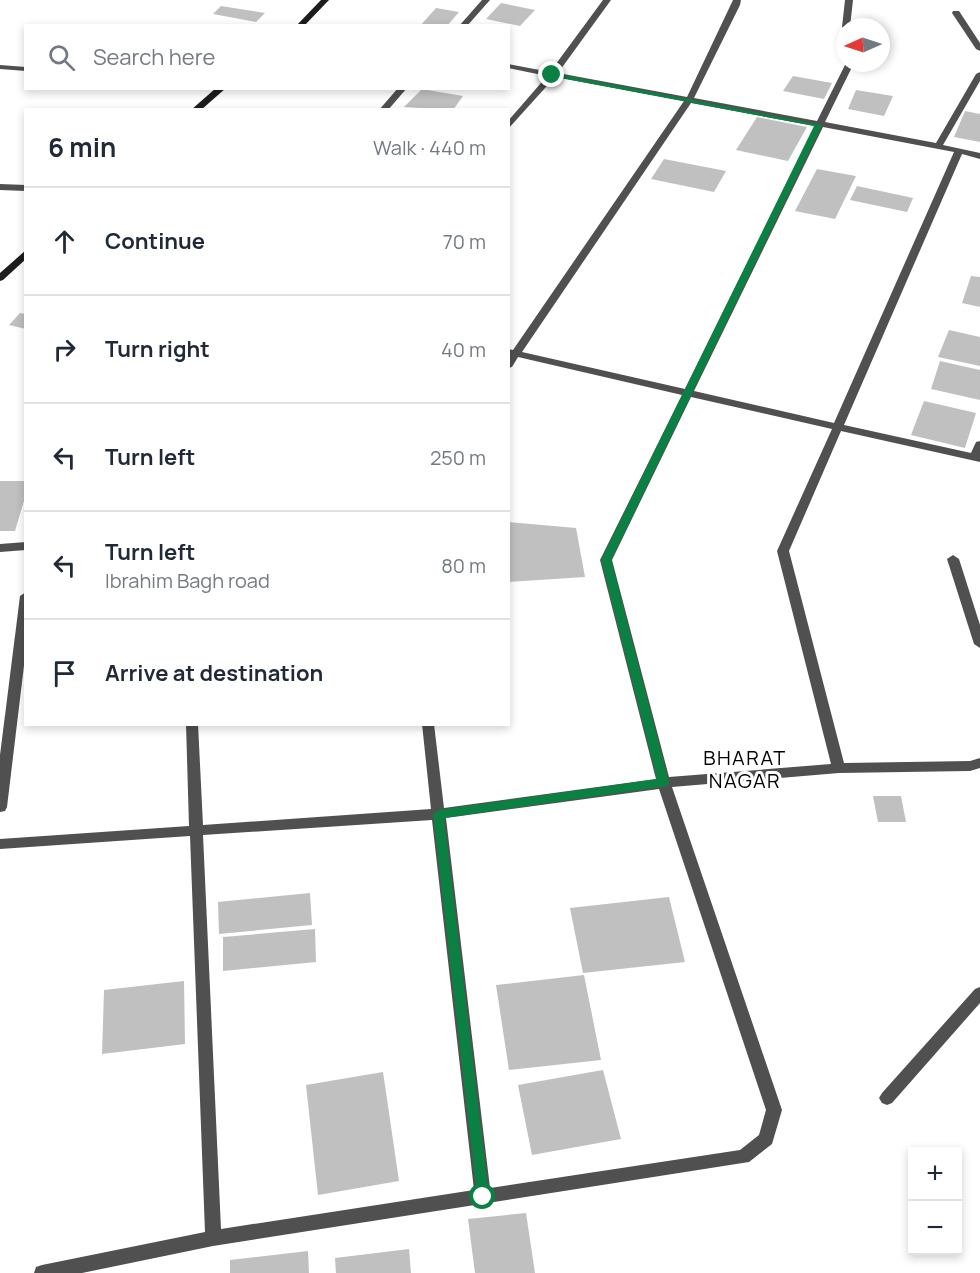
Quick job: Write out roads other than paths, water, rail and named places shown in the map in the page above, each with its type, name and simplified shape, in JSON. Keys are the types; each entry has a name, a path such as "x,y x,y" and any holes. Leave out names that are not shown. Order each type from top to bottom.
{"street":[{"path":"301,24 326,0"},
{"path":"464,24 486,0"},
{"path":"510,125 552,75 607,0"},
{"path":"737,0 689,100 512,353 977,458 980,444"},
{"path":"847,18 849,0"},
{"path":"956,13 980,49"},
{"path":"510,66 938,146 958,153 980,156"},
{"path":"0,67 24,69"},
{"path":"42,1273 213,1238 743,1157 766,1139 774,1110 663,783 606,560 845,72"},
{"path":"938,146 980,74"},
{"path":"197,108 220,90"},
{"path":"385,108 401,90"},
{"path":"839,768 783,551 958,153"},
{"path":"0,187 24,188"},
{"path":"0,278 24,255"},
{"path":"0,548 24,546"},
{"path":"953,559 980,644"},
{"path":"0,807 24,612"},
{"path":"192,726 213,1238"},
{"path":"428,726 483,1197"},
{"path":"0,844 439,814 663,783 839,768 980,763"},
{"path":"887,1098 980,993"}],"district":[{"name":"BHARAT NAGAR","path":"745,770"}]}
